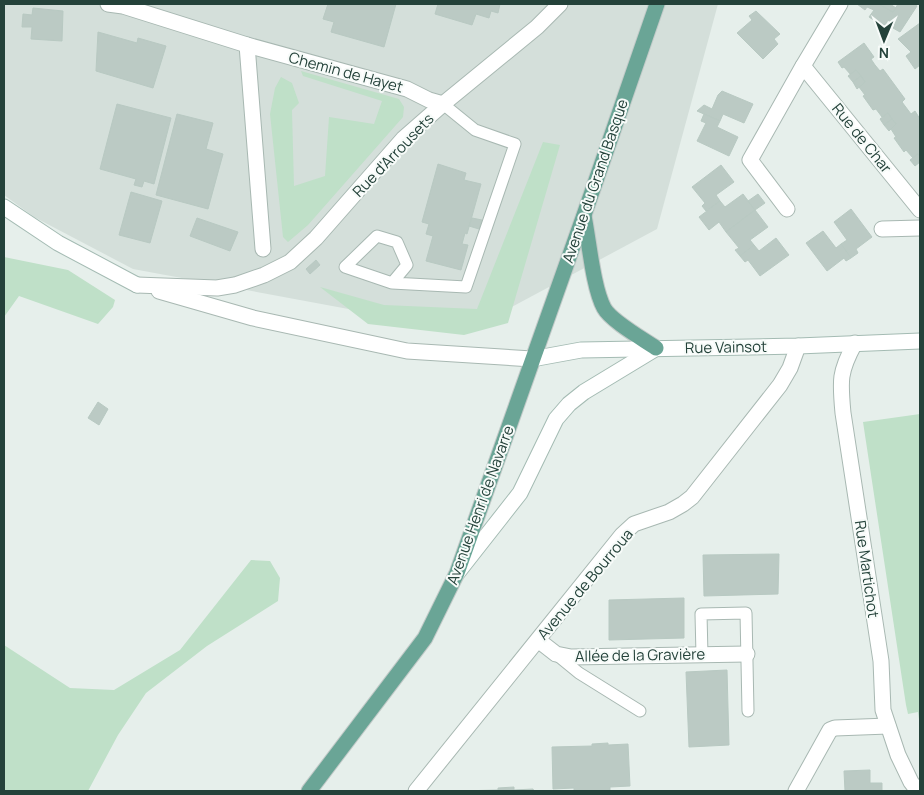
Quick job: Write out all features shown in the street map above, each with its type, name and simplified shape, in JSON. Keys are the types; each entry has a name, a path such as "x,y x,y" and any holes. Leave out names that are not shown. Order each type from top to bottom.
{"main road":[{"name":"Avenue du Grand Basque","path":"532,359 657,4"},
{"path":"584,215 598,292 604,309 626,328 656,348"},
{"name":"Avenue Henri de Navarre","path":"309,791 425,638 458,573 532,359"}],"street":[{"name":"Chemin de Hayet","path":"108,4 122,6 247,46 407,89 429,100 443,104"},
{"name":"Rue d'Arrousets","path":"137,285 217,288 235,285 264,276 290,262 316,238 403,139 530,33 560,4"},
{"path":"787,209 750,160 840,4"},
{"path":"247,46 263,249"},
{"name":"Rue de Char","path":"803,66 920,210"},
{"name":"Rue d'Arrousets","path":"4,207 58,243 137,285 220,310 407,351 532,359"},
{"path":"882,230 920,228"},
{"path":"217,288 220,310"},
{"name":"Rue Vainsot","path":"532,359 581,350 798,346 920,341"},
{"name":"Rue Martichot","path":"855,343 844,363 842,373 843,413 881,661 883,710 898,755 911,782 918,791"},
{"name":"Avenue de Bourroua","path":"416,791 622,535 634,524 669,512 684,504 692,496 780,385 790,368 798,346"},
{"path":"458,573 520,493 556,419 569,404 584,392 656,348"},
{"name":"Allée de la Gravière","path":"538,640 556,654 571,657 747,654"},
{"path":"796,791 830,730 835,728 888,726"}],"lane":[{"path":"392,283 407,265 397,242 377,236 345,267 392,283 466,287 515,144 475,130 443,104"},
{"path":"702,655 702,614 746,613 748,711"},
{"path":"556,654 579,673 640,711"}],"shaded area":[{"path":"4,4 718,4 657,229 467,331 133,269 34,217 4,195"}],"green space":[{"path":"301,71 399,99 404,107 403,117 308,225 288,242 283,237 270,114 275,88 281,77 292,83 299,103 292,110 294,186 325,176 329,117 374,124 382,101 303,76"},
{"path":"543,142 560,145 508,323 464,335 368,324 320,287 384,305 477,309"},
{"path":"4,257 68,270 115,300 113,307 98,324 19,296 4,317"},
{"path":"920,414 920,727 918,712 908,714 906,705 863,422"},
{"path":"251,560 270,561 280,578 278,601 207,646 146,693 118,735 88,791 4,791 4,645 70,688 114,690 180,650"}],"building":[{"path":"328,4 396,4 384,47 331,32 334,22 323,19"},
{"path":"438,4 500,4 498,13 491,11 489,18 476,14 472,25 435,14"},
{"path":"857,4 879,4 893,12 898,4 914,4 917,6 900,32 893,28 895,25 888,20 884,27 869,17 874,10 867,7 865,10"},
{"path":"879,4 890,4 896,8 893,12"},
{"path":"33,8 63,11 62,41 31,39 32,27 22,27 23,14 32,15"},
{"path":"756,11 780,34 774,39 778,44 763,59 737,33 752,20 749,16"},
{"path":"920,23 920,65 915,69 906,56 911,52 898,39"},
{"path":"98,32 137,43 138,38 166,46 153,88 96,71"},
{"path":"864,43 874,57 871,59 875,65 880,71 883,69 905,99 902,102 911,114 915,111 920,119 920,157 918,154 913,158 906,150 904,152 894,138 896,137 891,129 896,124 888,113 882,117 876,109 873,110 859,87 865,82 856,70 851,75 838,62"},
{"path":"856,70 861,76 853,82 848,76"},
{"path":"861,76 865,82 857,89 853,82"},
{"path":"722,91 753,104 744,123 723,114 720,121 697,111 704,105 712,109 718,95"},
{"path":"117,104 171,118 154,184 144,181 142,187 134,185 136,179 100,169"},
{"path":"888,113 892,119 884,125 880,119"},
{"path":"177,114 213,123 206,149 223,154 208,209 156,195"},
{"path":"704,114 720,121 717,127 738,137 729,156 697,141 706,123 701,121"},
{"path":"892,119 896,124 889,131 884,125"},
{"path":"918,154 920,162 915,166 910,160"},
{"path":"438,164 466,173 464,180 481,184 467,234 465,233 462,244 468,245 461,270 426,261 433,236 426,234 429,224 422,222"},
{"path":"721,165 734,182 716,195 720,201 706,211 702,206 705,203 692,187"},
{"path":"131,192 162,201 150,243 119,235"},
{"path":"743,194 755,210 726,232 719,222 709,230 699,217 720,201 725,207"},
{"path":"758,194 765,203 755,210 748,201"},
{"path":"851,209 872,237 856,249 858,253 851,258 841,244 847,240 834,222"},
{"path":"755,210 768,227 750,240 754,245 740,256 735,250 739,248 726,232"},
{"path":"197,218 238,232 230,251 190,236"},
{"path":"472,218 482,220 479,229 469,226"},
{"path":"823,231 836,248 841,244 851,258 846,261 844,258 827,271 806,243"},
{"path":"776,238 789,255 760,276 748,260 745,262 740,256 754,245 759,251"},
{"path":"316,260 320,265 310,274 306,269"},
{"path":"98,402 108,409 99,425 88,418"},
{"path":"779,554 778,594 704,596 703,555"},
{"path":"684,598 684,638 609,640 609,600"},
{"path":"727,670 729,745 689,747 686,672"},
{"path":"608,743 608,745 628,744 630,786 610,787 610,791 574,791 574,788 553,789 552,747 592,746 592,744"},
{"path":"870,770 870,783 882,783 882,791 845,791 844,771"},
{"path":"514,787 514,790 533,789 534,791 459,791 498,790 498,788"}]}
